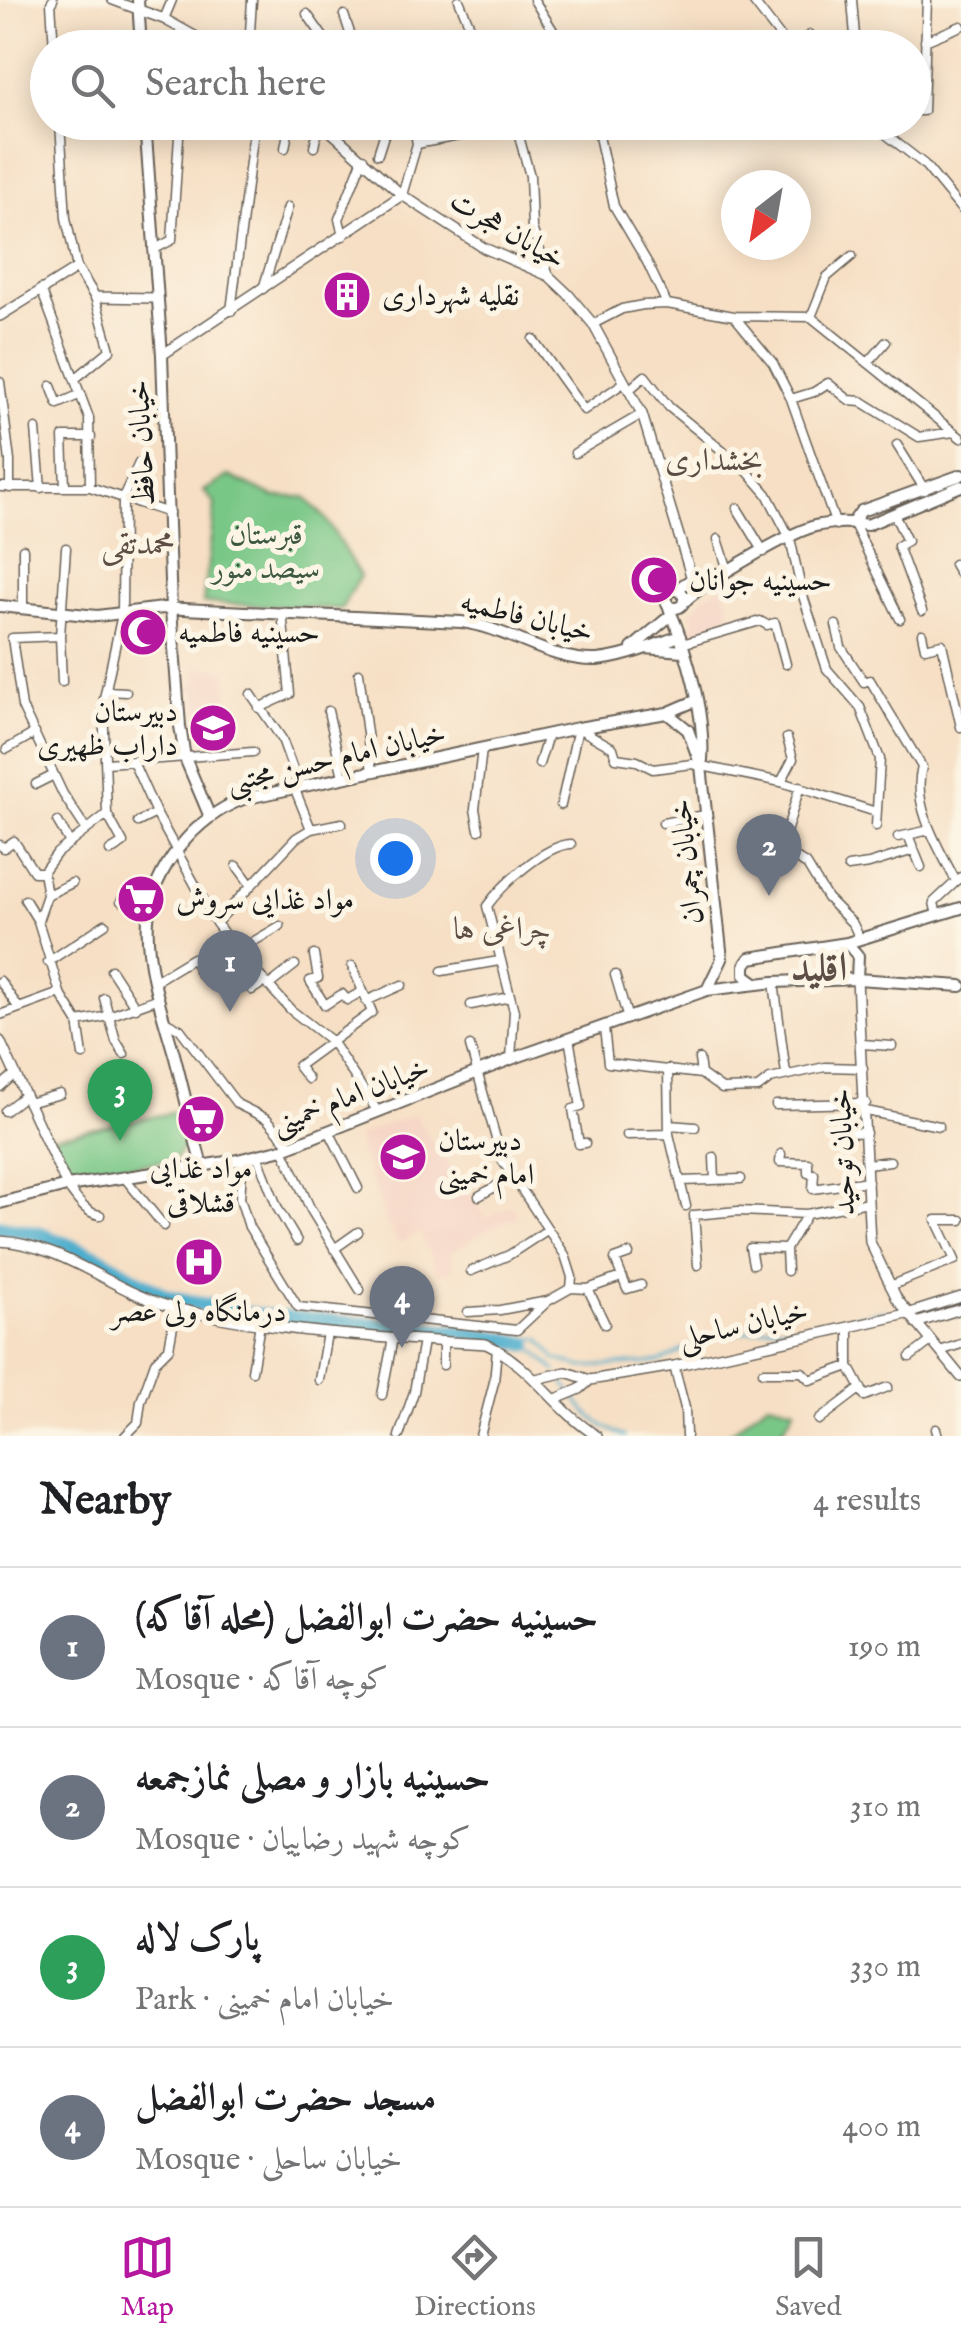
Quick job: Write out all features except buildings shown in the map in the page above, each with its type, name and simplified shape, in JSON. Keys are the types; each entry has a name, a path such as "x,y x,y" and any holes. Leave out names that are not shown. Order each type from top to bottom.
{"main road":[{"path":"138,5 140,30"},
{"name":"خیابان حافظ","path":"147,140 155,298 162,355 171,609 184,758 210,817"},
{"path":"853,522 860,512 961,475"},
{"path":"702,766 704,742 696,701 669,610 668,593 725,572 818,525 867,525 961,486"},
{"path":"627,652 669,610 684,602 695,584"},
{"path":"676,589 682,592 684,602 681,641"},
{"name":"خیابان فاطمیه","path":"0,606 97,616 171,609 469,623 556,653 591,660 681,641"},
{"name":"خیابان امام حسن مجتبی","path":"202,1166 164,1021 148,927 157,887 176,852 210,817 243,798 666,713 696,701"},
{"name":"خیابان چمران","path":"666,713 688,730 702,766 722,960"},
{"path":"707,990 722,960 847,943 961,908"},
{"path":"847,943 858,956 857,978"},
{"path":"750,958 745,964 745,975 756,984"},
{"name":"خیابان امام خمینی","path":"0,1203 67,1186 202,1166 287,1148 512,1059 707,990 857,978 961,986"}],"street":[{"path":"53,30 54,0"},
{"path":"112,0 138,5 184,30"},
{"path":"164,19 172,0"},
{"path":"250,30 252,0"},
{"path":"459,0 471,30"},
{"path":"534,0 553,30"},
{"path":"752,0 775,30"},
{"path":"926,30 927,0"},
{"path":"856,2 856,30"},
{"path":"306,14 317,30"},
{"path":"344,14 349,30"},
{"path":"931,38 961,26"},
{"path":"61,140 66,218 77,268 94,297 110,350 75,379"},
{"path":"153,250 172,240 179,140"},
{"path":"231,311 253,140"},
{"path":"284,148 286,140"},
{"path":"314,147 316,140"},
{"name":"خیابان هجرت","path":"342,140 402,195 484,248 549,276 593,324 642,414 695,584"},
{"path":"378,154 382,140"},
{"path":"162,355 402,195 416,140"},
{"path":"417,144 437,140"},
{"path":"520,140 530,176 532,228 549,276"},
{"path":"600,140 614,206 667,304"},
{"path":"893,140 924,164 961,209"},
{"path":"343,236 340,218 363,158"},
{"path":"263,289 288,206"},
{"path":"811,317 827,277 852,256"},
{"path":"0,316 77,268"},
{"path":"41,289 90,418 90,487"},
{"path":"94,297 155,298"},
{"path":"593,324 622,309 667,304 734,316 811,317 957,435"},
{"path":"734,316 773,363 836,525"},
{"path":"533,339 584,410 645,376 668,407 747,471 766,494 790,538 802,593 827,670 860,707 880,760 876,826"},
{"path":"868,363 886,342"},
{"path":"0,382 10,462 5,488 90,487 169,513"},
{"path":"790,399 814,392 826,383 848,400 861,400 919,437 957,435"},
{"path":"51,386 58,404 81,394"},
{"path":"575,454 642,414"},
{"path":"36,430 42,488"},
{"path":"65,486 62,437 91,438"},
{"path":"898,444 924,490"},
{"path":"110,851 123,843 107,814 103,703 122,614 123,498 139,462"},
{"path":"737,508 764,552"},
{"path":"894,514 907,542 898,546 922,610"},
{"path":"853,522 900,619"},
{"path":"718,540 725,572"},
{"path":"23,606 24,548"},
{"path":"62,682 60,636 66,548"},
{"path":"954,564 961,576"},
{"path":"259,708 290,694 282,612"},
{"path":"681,641 760,621 767,625 775,623 786,664"},
{"path":"836,626 842,647 864,682 870,680 922,767 918,780 930,830 958,879 934,902 937,916"},
{"path":"922,634 925,648 942,644 961,727"},
{"path":"60,636 12,638 22,707 86,830"},
{"path":"359,673 372,771"},
{"path":"107,691 126,692"},
{"path":"252,694 282,740 311,829"},
{"path":"328,711 343,777"},
{"path":"562,805 578,728 612,748 616,758 637,760 652,769 702,766 800,786 876,812"},
{"path":"7,750 35,733"},
{"path":"538,764 548,734"},
{"path":"781,782 793,760 787,738"},
{"path":"480,830 475,809 482,749"},
{"path":"107,764 253,752"},
{"path":"133,762 176,852 216,923 291,1010 331,1041 378,1112"},
{"path":"36,784 54,774"},
{"path":"778,870 800,786"},
{"path":"138,822 156,813"},
{"path":"38,921 46,895 43,872 56,853 107,814"},
{"path":"663,824 706,815"},
{"path":"58,822 70,842"},
{"path":"216,923 296,838 311,829 342,823"},
{"path":"898,837 930,830"},
{"path":"772,834 784,837"},
{"path":"908,835 920,867"},
{"path":"0,845 4,848 14,841 34,872 43,872"},
{"path":"512,1059 514,1011 486,906 500,888 559,844 571,844"},
{"path":"781,849 807,866 827,898 853,924 860,939"},
{"path":"848,867 914,850"},
{"path":"237,866 251,885"},
{"path":"46,895 72,883"},
{"path":"120,901 157,887"},
{"path":"25,900 38,921 60,993 78,1022 83,1055"},
{"path":"48,962 105,924"},
{"path":"237,951 280,926"},
{"path":"314,954 318,978 310,980 325,1005 342,994 347,1000 360,992"},
{"path":"156,981 192,958 201,975"},
{"path":"442,970 499,960"},
{"path":"242,977 252,990 295,965"},
{"path":"308,1079 298,1066 372,1012 360,992 360,981 352,966"},
{"path":"111,970 136,1008"},
{"path":"615,975 628,1019"},
{"name":"خیابان توحید","path":"857,978 870,1242 907,1314 961,1376"},
{"path":"0,981 18,1007"},
{"path":"774,982 786,1074"},
{"path":"366,1002 402,985"},
{"path":"0,1015 60,993"},
{"path":"471,1005 510,997"},
{"path":"104,998 116,1041 124,1054"},
{"path":"78,1022 109,1016 159,998"},
{"path":"164,1021 180,1029 237,1104 267,1119 287,1148 311,1210 360,1290"},
{"path":"604,1028 608,1063 701,1074 722,1088 758,1088 770,1079 825,1067 864,1068"},
{"path":"569,1038 580,1107 574,1109 576,1126 579,1144 585,1142"},
{"path":"0,1042 67,1186 92,1214 100,1215"},
{"path":"862,1044 892,1046"},
{"path":"470,1046 496,1128 496,1146 512,1177 566,1256 572,1277 570,1288"},
{"path":"700,1058 701,1074"},
{"path":"668,1069 669,1130 686,1206"},
{"path":"0,1086 14,1074"},
{"path":"5,1111 26,1100 60,1094"},
{"path":"776,1104 866,1107 939,1126"},
{"path":"627,1136 695,1128"},
{"path":"329,1131 358,1188"},
{"path":"838,1132 866,1133"},
{"path":"781,1154 780,1162 808,1162 808,1173 814,1174 813,1189 868,1181"},
{"path":"257,1156 278,1209 296,1241"},
{"path":"714,1156 715,1180"},
{"path":"244,1158 240,1198 249,1226 298,1307 518,1330 548,1301 570,1288 588,1289 621,1276"},
{"path":"867,1164 890,1161"},
{"path":"124,1177 164,1226"},
{"path":"479,1196 512,1177"},
{"path":"681,1181 741,1179"},
{"path":"698,1265 694,1215 738,1211 807,1214 868,1202"},
{"path":"787,1271 786,1250 807,1214"},
{"path":"890,1286 955,1260 936,1220 961,1220"},
{"path":"470,1271 547,1230"},
{"path":"334,1249 358,1232"},
{"path":"0,1242 23,1242 73,1260 134,1294 176,1309 327,1333 442,1342 486,1341 559,1397 577,1424 596,1436"},
{"path":"753,1264 750,1248 786,1250"},
{"path":"629,1254 615,1258 621,1276 627,1290 641,1285"},
{"path":"588,1289 605,1324"},
{"name":"خیابان ساحلی","path":"536,1379 566,1372 590,1380 674,1366 907,1314 961,1297"},
{"path":"468,1312 548,1301"},
{"path":"125,1436 138,1423 141,1401 155,1362 168,1348 176,1309"},
{"path":"916,1323 961,1309"},
{"path":"252,1371 260,1324"},
{"path":"486,1341 487,1326"},
{"path":"849,1327 848,1366 865,1396 888,1387"},
{"path":"319,1380 327,1333"},
{"path":"382,1395 392,1338"},
{"path":"399,1436 414,1392 423,1341"},
{"path":"910,1357 931,1341"},
{"path":"442,1342 444,1365"},
{"path":"940,1351 961,1344"},
{"path":"480,1436 494,1382 497,1349"},
{"path":"674,1366 685,1408 686,1436"},
{"path":"764,1372 802,1372 810,1380 848,1366"},
{"name":"خیابان ساحلی","path":"559,1397 590,1380"},
{"path":"819,1420 861,1388"}],"shaded area":[{"path":"723,586 734,626 692,636 692,612 705,595"},
{"name":"دبیرستان داراب ظهیری","path":"195,667 227,670 230,751 198,752 197,691 186,690 186,684 196,684"},
{"path":"414,1115 487,1218 512,1205 518,1216 493,1226 450,1253 453,1270 438,1274 420,1232 399,1243 386,1220 356,1137"}],"green space":[{"name":"قبرستان سیصد منور","path":"229,476 274,497 305,497 326,519 360,576 341,609 203,603 215,504 204,491"},
{"path":"181,1111 186,1144 174,1160 71,1174 52,1137"},
{"path":"768,1402 795,1408 779,1436 726,1436"}],"waterway":[{"path":"0,1227 39,1234 96,1256 165,1296 200,1304 262,1316 474,1333 527,1344"},
{"path":"923,1315 961,1302"},
{"path":"556,1371 527,1344 533,1338 540,1339 556,1359 583,1367 646,1363 661,1361 707,1339 774,1326 806,1327 885,1310"},
{"path":"560,1378 595,1420 625,1436"}],"place":[{"name":"نقلیه شهرداری","path":"347,295"},
{"name":"حسینیه جوانان","path":"654,580"},
{"name":"حسینیه فاطمیه","path":"143,632"},
{"name":"دبیرستان داراب ظهیری","path":"213,728"},
{"name":"حسینیه بازار و مصلی نمازجمعه","path":"769,896"},
{"name":"مواد غذایی سروش","path":"141,899"},
{"name":"حسینیه حضرت ابوالفضل (محله آقاکه)","path":"230,1012"},
{"name":"مواد غذایی قشلاقی","path":"201,1119"},
{"name":"پارک لاله","path":"120,1141"},
{"name":"دبیرستان امام خمینی","path":"403,1157"},
{"name":"درمانگاه ولی عصر","path":"199,1262"},
{"name":"مسجد حضرت ابوالفضل","path":"402,1348"}],"district":[{"name":"بخشداری","path":"714,459"},
{"name":"محمدتقی","path":"138,543"},
{"name":"چراغی ها","path":"502,928"},
{"name":"اقلید","path":"819,966"}]}
